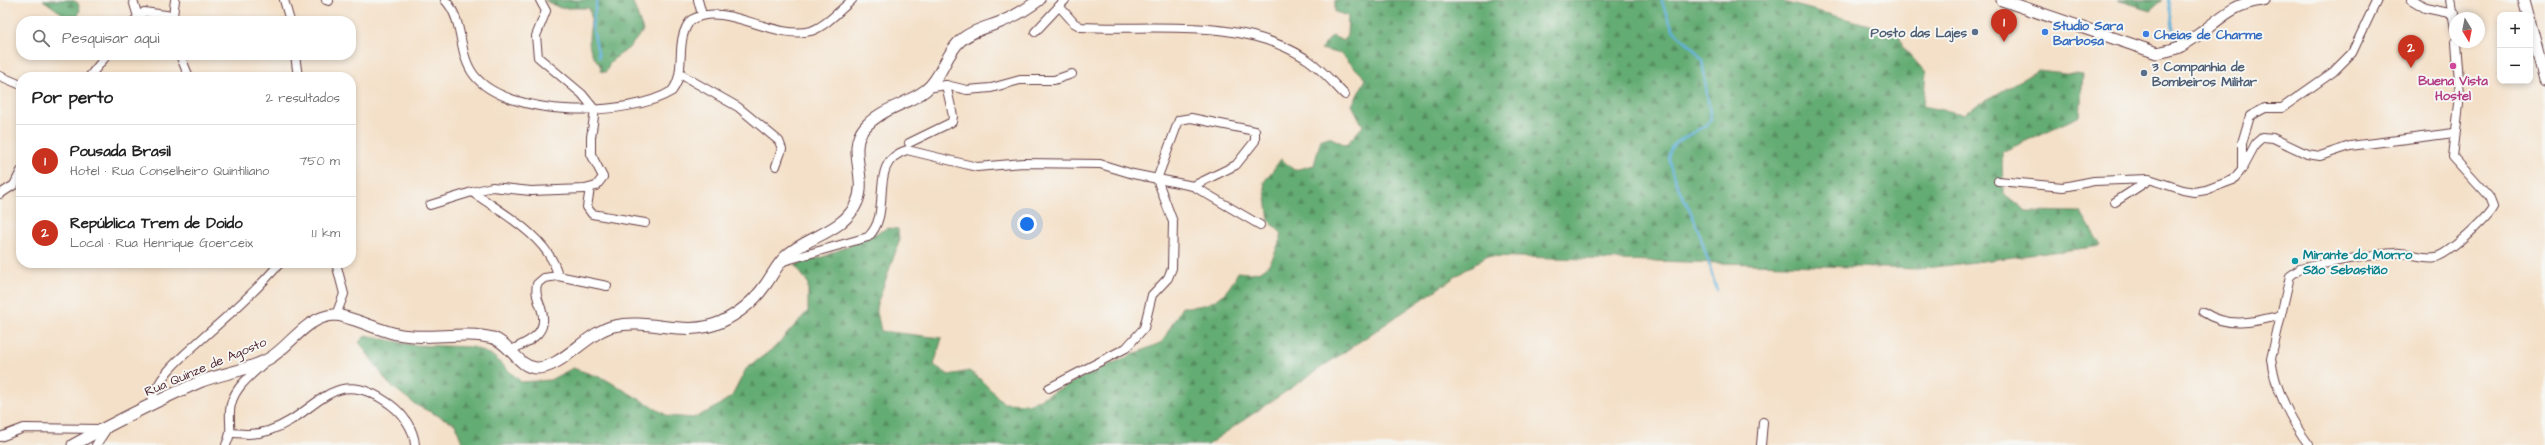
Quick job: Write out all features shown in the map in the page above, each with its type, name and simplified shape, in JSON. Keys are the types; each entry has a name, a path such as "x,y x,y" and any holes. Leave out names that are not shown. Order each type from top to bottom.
{"street":[{"path":"134,0 136,16"},
{"path":"139,16 144,12 173,16 175,0"},
{"path":"284,0 289,16"},
{"path":"445,0 457,18 466,62 474,75 487,87 512,98 547,108 594,110 636,105 661,98 672,91 680,74 680,53 684,30 701,11 727,7 785,29 802,32 818,28 852,0"},
{"path":"430,205 492,187 531,191 590,188 600,183 603,177 591,154 594,110 582,94 538,57 536,36 546,11 540,0"},
{"path":"698,0 701,11"},
{"path":"2002,0 2157,53 2181,47 2238,6 2252,1 2263,0"},
{"path":"2242,169 2242,143 2250,116 2265,108 2282,108 2333,72 2352,53 2377,0"},
{"path":"2412,0 2425,8 2449,13"},
{"path":"2450,0 2453,12"},
{"path":"2524,0 2527,12"},
{"path":"928,88 961,40 1037,2"},
{"path":"1035,32 1062,3 1074,23 1081,27 1224,30 1268,40 1306,58 1345,95"},
{"path":"2533,34 2545,80"},
{"path":"2309,445 2286,406 2273,370 2272,349 2282,315 2290,276 2300,269 2394,253 2433,257 2448,251 2460,242 2491,211 2492,202 2453,157 2454,133 2460,95 2456,48"},
{"path":"93,72 103,60"},
{"path":"182,60 187,72"},
{"path":"296,60 297,72"},
{"path":"680,74 738,107 779,141 782,149 776,166"},
{"path":"337,268 344,294 336,315 377,329 411,337 473,336 494,338 511,350 527,366 539,368 552,364 590,336 613,326 639,325 692,330 718,324 752,301 764,288 780,262 797,248 838,225 854,208 861,188 856,145 858,136 864,128 885,110 928,88 946,86 967,90 991,88 1020,80 1054,80 1072,74"},
{"path":"0,76 16,83"},
{"path":"909,143 952,122 953,116 946,86"},
{"path":"1049,388 1126,348 1144,328 1152,295 1168,278 1172,268 1174,222 1157,179 1174,132 1182,118 1191,118 1255,131 1256,141 1236,165 1193,186"},
{"path":"1998,182 2031,183 2063,187 2094,181 2150,179 2194,192 2226,184 2242,169 2256,143 2263,137 2273,138 2307,154 2320,156 2350,146 2454,133"},
{"path":"780,262 868,237 876,230 880,221 885,169 895,157 907,150 971,166 1086,163 1100,164 1157,179 1193,186 1260,225"},
{"path":"2115,202 2150,179"},
{"path":"0,194 14,185 16,181"},
{"path":"590,188 587,206 592,214 645,223"},
{"path":"472,192 512,219 539,243 554,263 558,276"},
{"path":"150,404 156,386 171,366 206,336 275,268"},
{"path":"511,350 533,339 541,331 544,318 537,297 537,284 544,278 558,276 607,286"},
{"path":"2203,312 2229,323 2254,322 2282,315"},
{"name":"Rua Quinze de Agosto","path":"73,445 150,404 206,380 271,358 296,334 312,323 336,315"},
{"path":"226,445 232,433 230,410 234,395 244,382 271,358"},
{"path":"232,433 254,434 269,430 289,421 324,395 345,387 360,388 380,396 396,409 409,426 416,445"},
{"path":"1761,445 1762,422"},
{"path":"0,437 24,428 105,427 96,445"}],"green space":[{"path":"43,0 72,0 78,3 80,10 78,16 64,15"},
{"path":"544,0 632,0 643,31 629,48 611,61 606,72 600,71 601,67 589,46 591,13 589,8 560,8"},
{"path":"1335,0 1776,0 1899,33 1902,46 1926,73 1923,106 1963,114 2038,70 2083,75 2080,116 2002,152 2003,193 2026,211 2081,212 2101,246 1919,269 1486,256 1207,445 463,445 455,424 416,405 388,383 359,342 366,335 412,345 473,347 493,356 521,382 550,380 573,368 605,379 668,416 693,418 713,409 732,396 746,369 775,347 808,311 808,283 795,265 823,257 888,228 898,229 899,242 876,307 881,331 942,338 934,365 949,375 969,371 979,378 1004,403 1030,404 1097,370 1162,342 1182,307 1202,305 1216,300 1228,289 1238,272 1257,272 1268,265 1282,234 1269,221 1264,182 1281,159 1294,170 1314,165 1321,139 1329,137 1346,145 1363,126 1352,105 1366,79 1341,54 1321,49 1332,36 1344,41 1347,35 1348,16 1335,12"},
{"path":"2117,0 2163,0 2151,10"}],"waterway":[{"path":"597,0 592,25 599,57"},
{"path":"1661,0 1673,30 1693,48 1702,60 1711,121 1673,145 1669,156 1676,183 1697,226 1717,290"},
{"path":"2168,0 2175,40"}],"place":[{"name":"Posto das Lajes","path":"1975,32"},
{"name":"Studio Sara Barbosa","path":"2045,32"},
{"name":"Cheias de Charme","path":"2146,34"},
{"name":"Pousada Brasil","path":"2004,42"},
{"name":"Buena Vista Hostel","path":"2453,66"},
{"name":"República Trem de Doido","path":"2411,68"},
{"name":"3 Companhia de Bombeiros Militar","path":"2144,73"},
{"name":"Mirante do Morro São Sebastião","path":"2295,261"}]}
